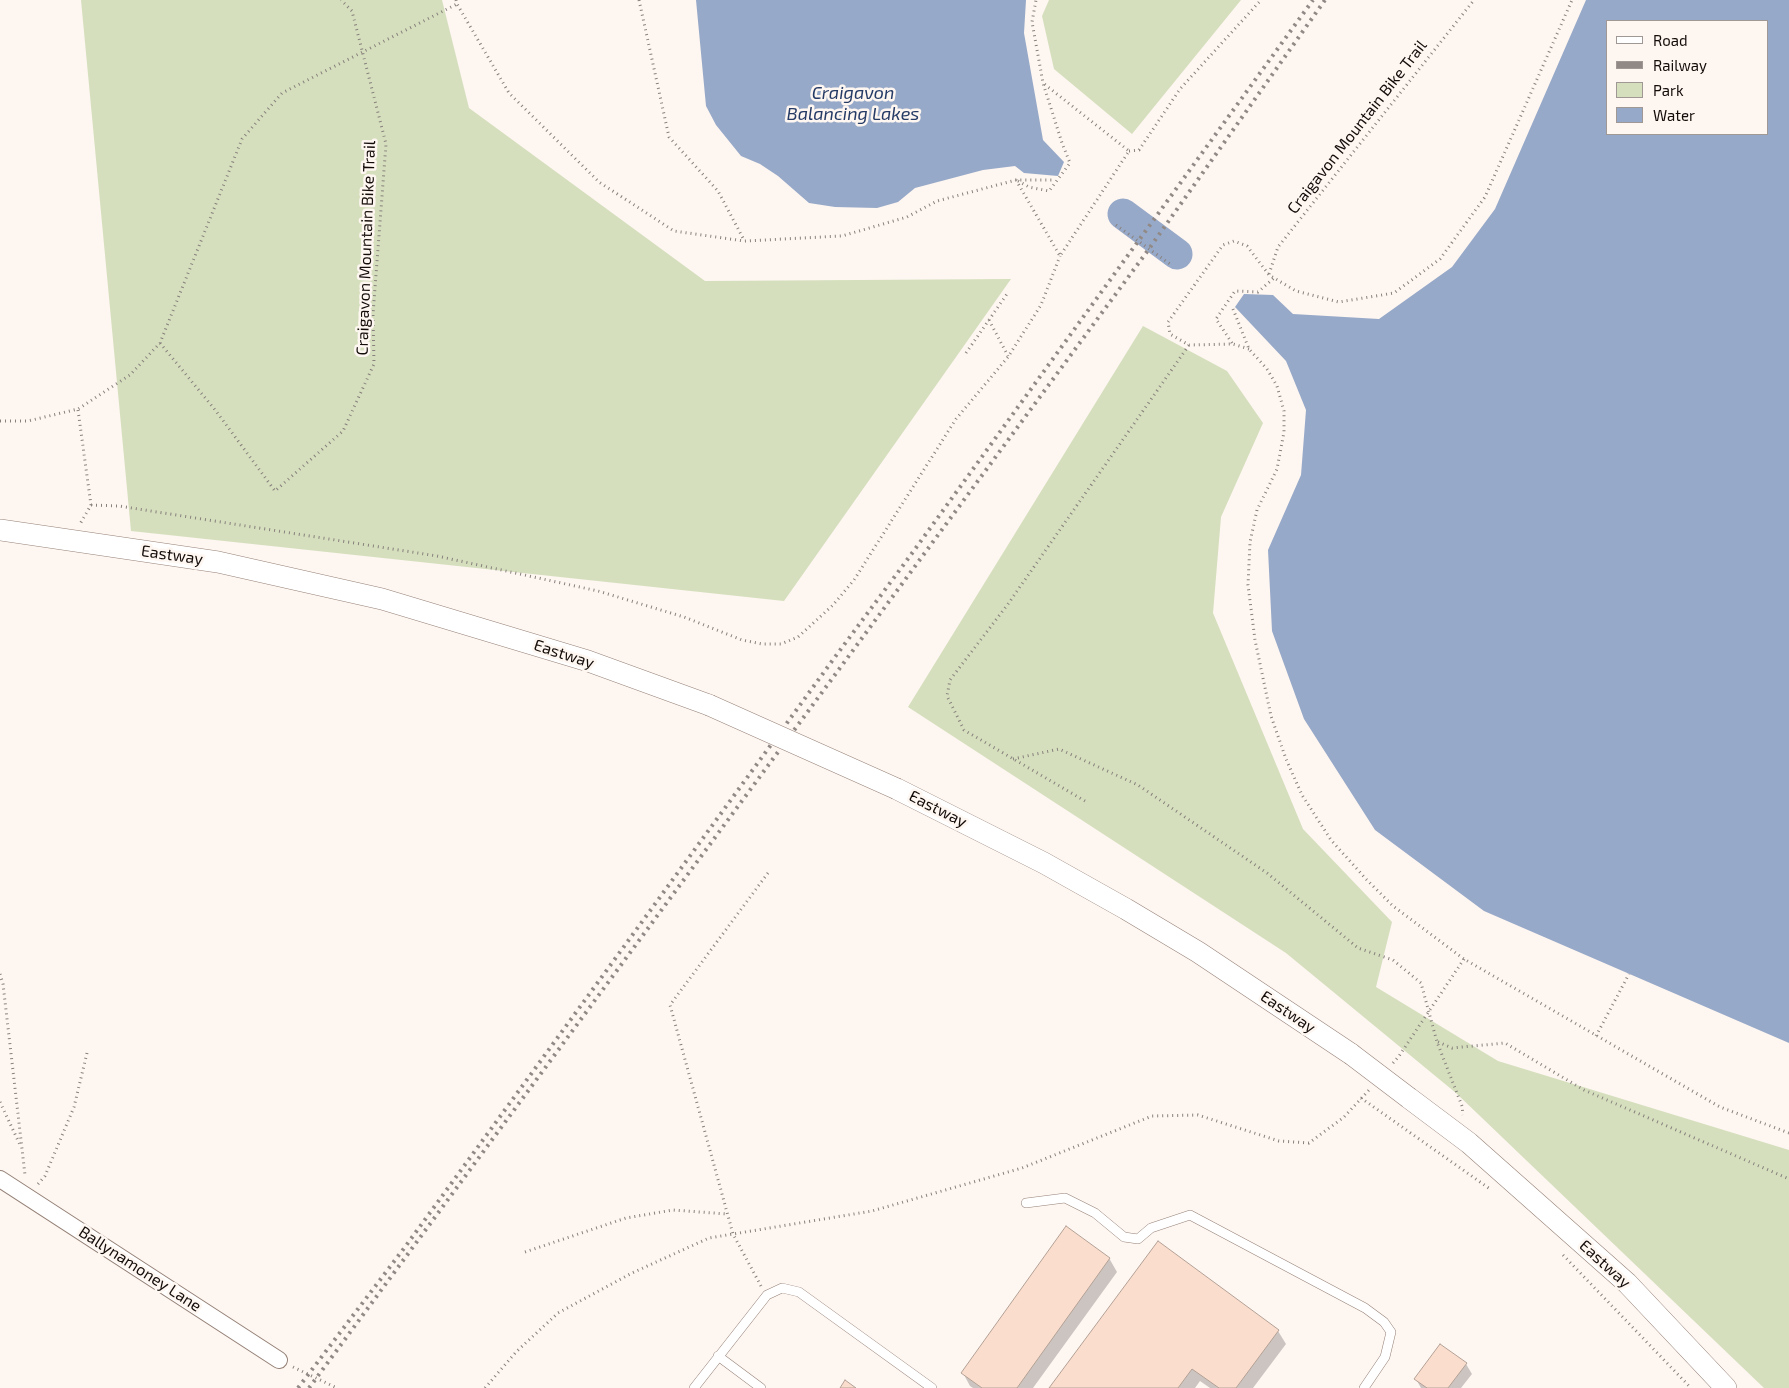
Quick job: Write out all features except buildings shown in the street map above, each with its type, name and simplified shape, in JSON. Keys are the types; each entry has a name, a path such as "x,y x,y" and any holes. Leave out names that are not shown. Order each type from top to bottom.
{"street":[{"name":"Eastway","path":"0,530 218,562 382,599 588,661 709,705 897,789 1044,863 1126,909 1198,952 1351,1054 1469,1143 1627,1283 1726,1388"},
{"name":"Ballynamoney Lane","path":"0,1179 279,1360"}],"lane":[{"path":"1026,1203 1065,1198 1095,1213 1124,1236 1138,1239 1151,1228 1190,1215 1365,1308 1384,1322 1391,1332 1386,1357 1364,1388"},
{"path":"694,1388 767,1295 782,1288 799,1292 932,1388"},
{"path":"718,1356 761,1388"}],"path":[{"name":"Craigavon Mountain Bike Trail","path":"160,343 216,411 275,491 343,431 374,364 373,314 386,144 352,11 341,0"},
{"path":"639,0 669,136 718,191 744,241"},
{"path":"1016,180 1029,187 1049,191 1070,163 1043,83 1032,22 1036,0"},
{"path":"1043,83 1129,151 1138,150 1180,89 1261,0"},
{"name":"Craigavon Mountain Bike Trail","path":"1269,275 1278,247 1474,0"},
{"path":"1249,349 1233,344 1189,345 1170,334 1168,322 1223,245 1234,241 1246,246 1269,275 1296,291 1340,302 1394,293 1440,259 1485,197 1572,0"},
{"path":"0,420 28,420 78,409 130,375 160,343 242,139 282,93 456,2 510,93 599,182 674,231 744,241 842,236 907,217 937,201 1016,180 1054,180"},
{"path":"91,505 119,506 437,556 598,591 684,617 742,640 762,644 781,644 798,638 833,605 854,580 956,419 1008,357 1040,305 1060,256 1129,151"},
{"path":"1016,180 1060,256"},
{"path":"1116,225 1170,264"},
{"path":"1233,344 1216,319 1235,291 1258,292 1274,278"},
{"path":"966,353 1007,294"},
{"path":"1233,309 1249,349 1267,369 1277,386 1284,411 1284,432 1277,469 1257,510 1250,542 1248,585 1257,650 1271,716 1286,758 1302,795 1331,840 1393,906 1464,959 1720,1107 1789,1133"},
{"path":"989,320 1008,357"},
{"path":"1085,801 964,730 947,696 950,680 1008,604 1189,345"},
{"path":"73,541 81,520 91,505 78,409"},
{"path":"1013,759 1059,748 1138,785 1267,873 1358,948 1393,960 1421,984 1436,1042 1462,1106 1469,1143"},
{"path":"767,1295 732,1234 670,1005 768,874"},
{"path":"1387,1070 1399,1056 1464,959"},
{"path":"0,974 3,984 22,1150 0,1102"},
{"path":"1596,1036 1629,974"},
{"path":"1436,1042 1452,1048 1505,1043 1584,1090 1789,1179"},
{"path":"27,1196 45,1176 49,1167 74,1107 87,1053"},
{"path":"485,1388 516,1352 558,1313 632,1272 709,1238 881,1208 1022,1168 1152,1116 1198,1115 1279,1141 1309,1143 1344,1118 1374,1084"},
{"path":"1361,1098 1495,1193"},
{"path":"525,1252 626,1218 673,1210 727,1214"},
{"path":"1561,1252 1691,1388"},
{"path":"279,1360 337,1388"}],"green space":[{"path":"81,0 442,0 469,108 705,281 1011,279 784,601 131,531"},
{"path":"1049,0 1241,0 1132,134 1054,69 1042,16"},
{"path":"1143,326 1227,371 1263,423 1221,517 1213,613 1303,829 1392,922 1376,987 1498,1061 1789,1150 1789,1388 1764,1388 1456,1093 1286,953 908,707"}],"water":[{"name":"Craigavon Balancing Lakes","path":"696,0 1026,0 1024,33 1043,140 1064,162 1058,176 1024,173 1015,166 983,170 915,188 898,202 877,208 835,207 809,203 778,176 760,164 741,156 716,125 706,106"},
{"path":"1586,0 1789,0 1789,1043 1484,911 1375,830 1304,719 1272,631 1268,550 1301,475 1306,410 1286,361 1235,307 1244,294 1273,295 1293,314 1379,319 1452,267 1495,209"}],"waterway":[{"path":"1123,214 1177,254"}],"railway":[{"path":"298,1388 405,1247 1313,0"},
{"path":"309,1388 1146,253 1325,0"}]}
